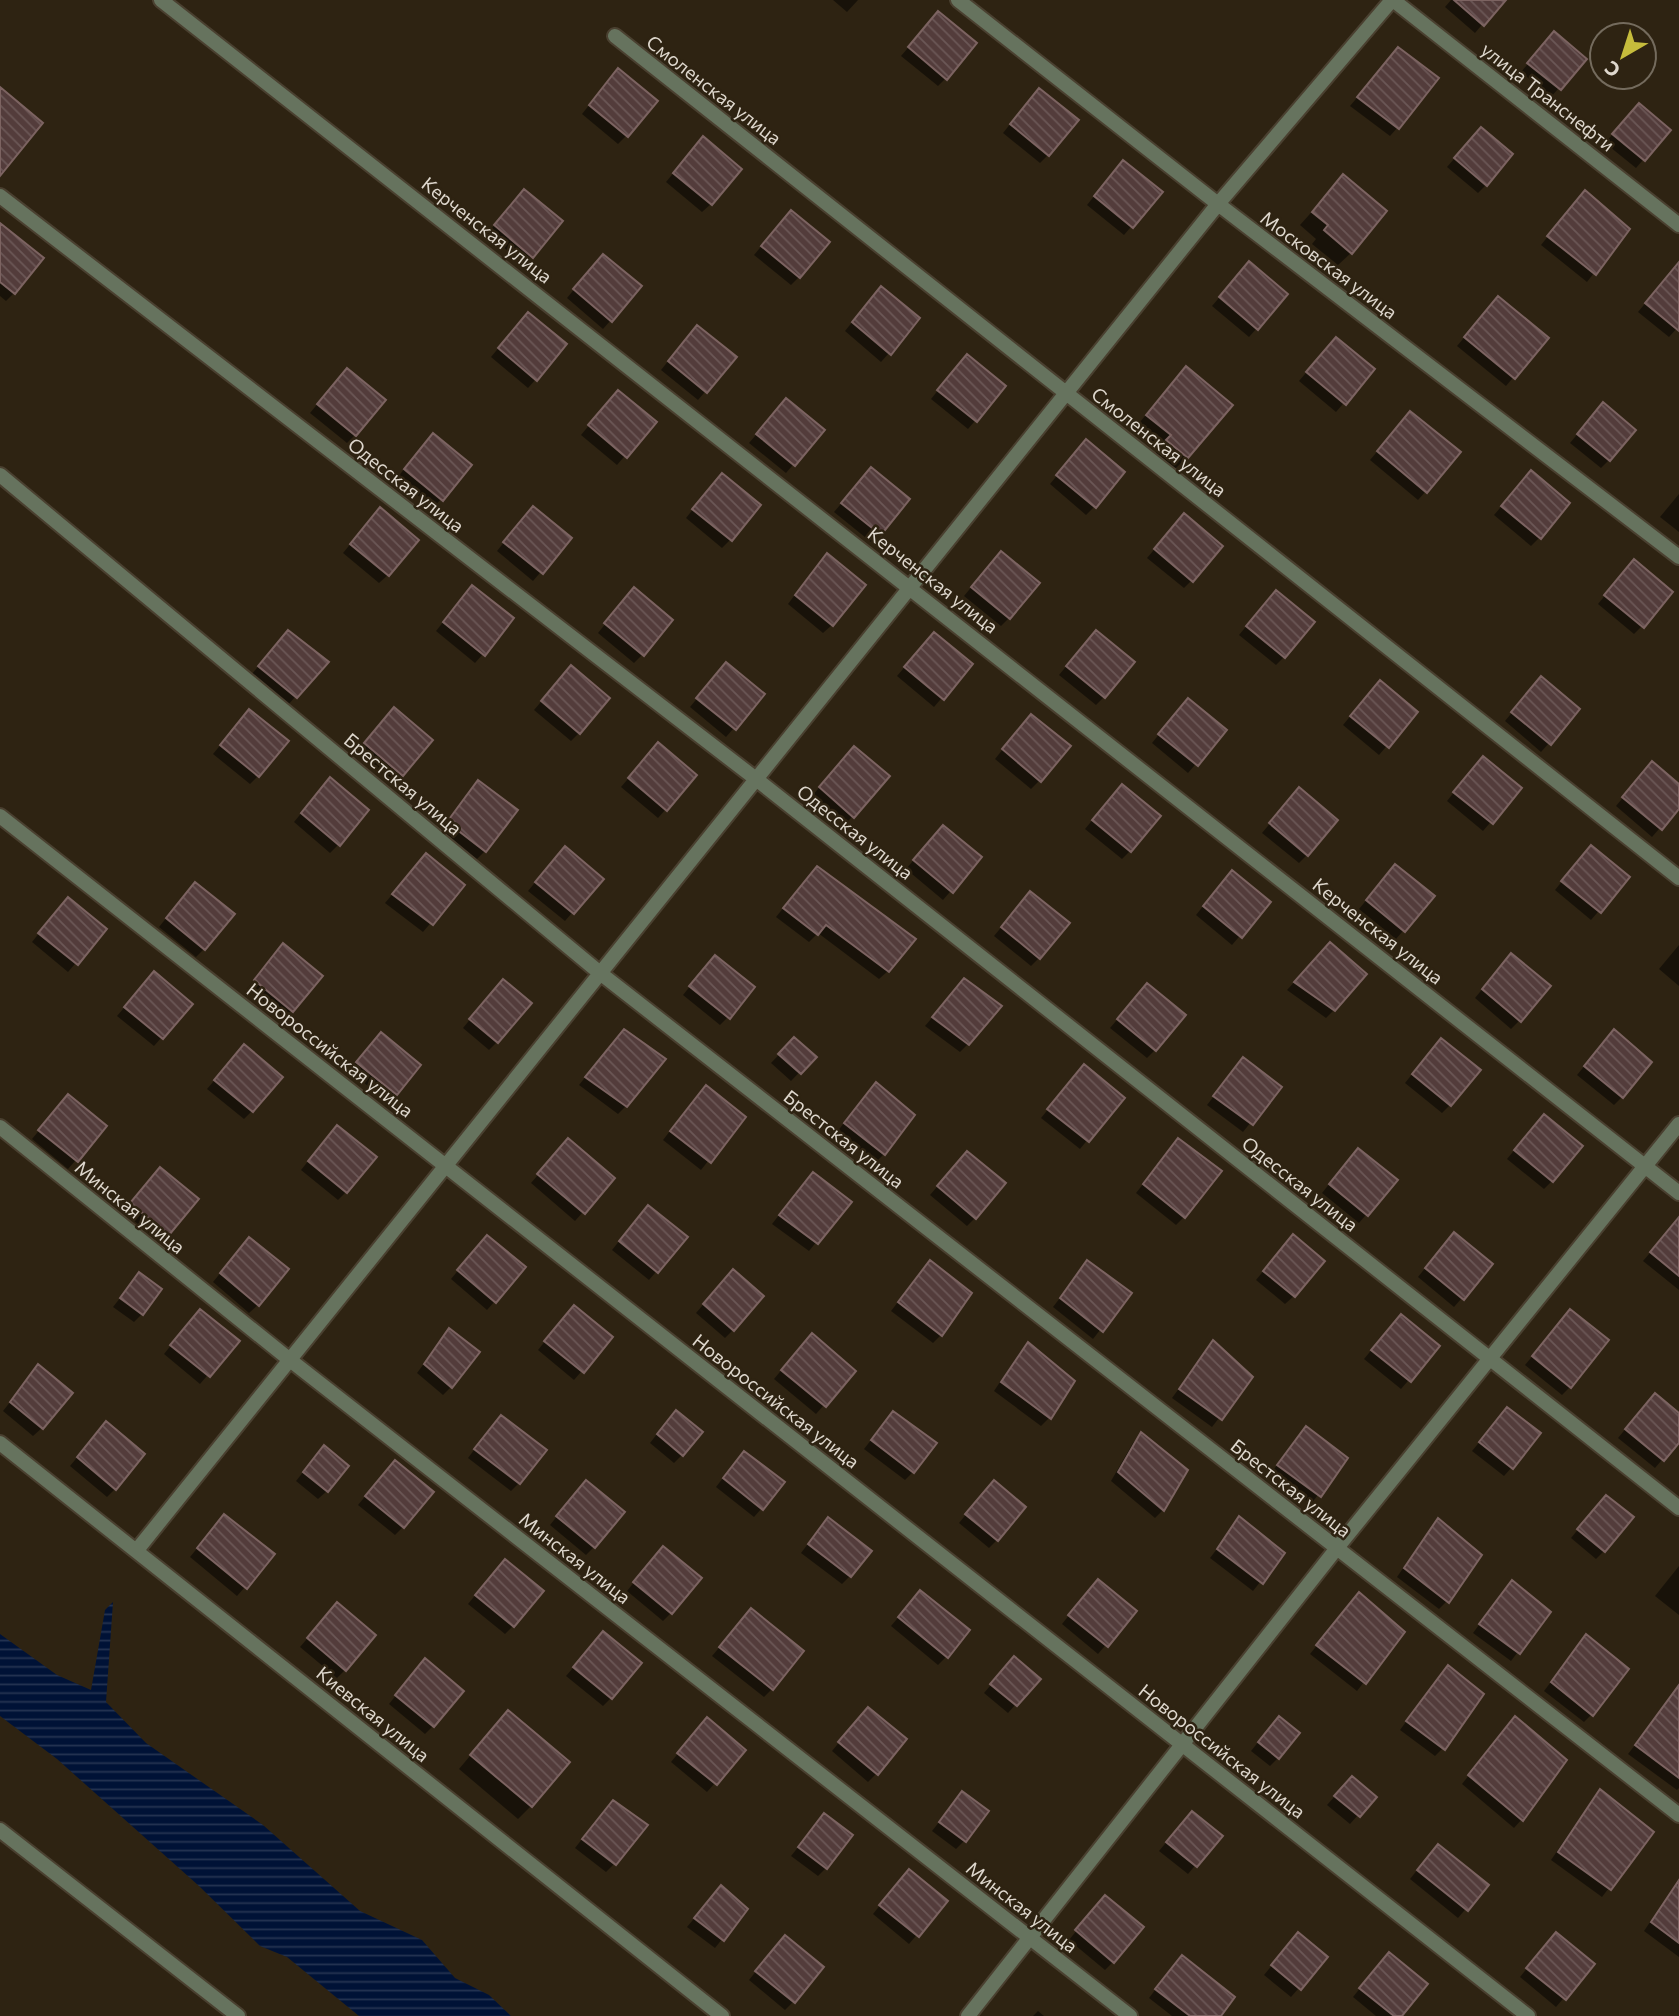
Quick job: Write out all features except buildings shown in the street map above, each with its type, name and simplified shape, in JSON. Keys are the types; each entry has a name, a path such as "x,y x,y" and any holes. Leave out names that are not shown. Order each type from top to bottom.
{"street":[{"name":"Керченская улица","path":"161,0 1679,1193"},
{"name":"Московская улица","path":"958,0 1218,204 1679,557"},
{"path":"137,1550 1218,204 1392,0"},
{"name":"улица Транснефти","path":"1392,0 1679,225"},
{"name":"Смоленская улица","path":"615,36 1679,878"},
{"name":"Одесская улица","path":"0,196 756,779 1679,1508"},
{"name":"Брестская улица","path":"0,475 600,973 1679,1815"},
{"name":"Новороссийская улица","path":"0,816 1528,2016"},
{"path":"968,2016 1337,1548 1679,1124"},
{"name":"Минская улица","path":"0,1127 290,1360 1130,2016"},
{"name":"Киевская улица","path":"0,1443 722,2016"},
{"path":"0,1830 238,2016"}],"water":[{"path":"113,1602 106,1702 146,1743 263,1825 360,1911 422,1940 455,1978 489,1995 511,2016 359,2016 287,1957 260,1946 199,1886 57,1759 0,1716 0,1634 57,1675 91,1690 105,1610"}]}
